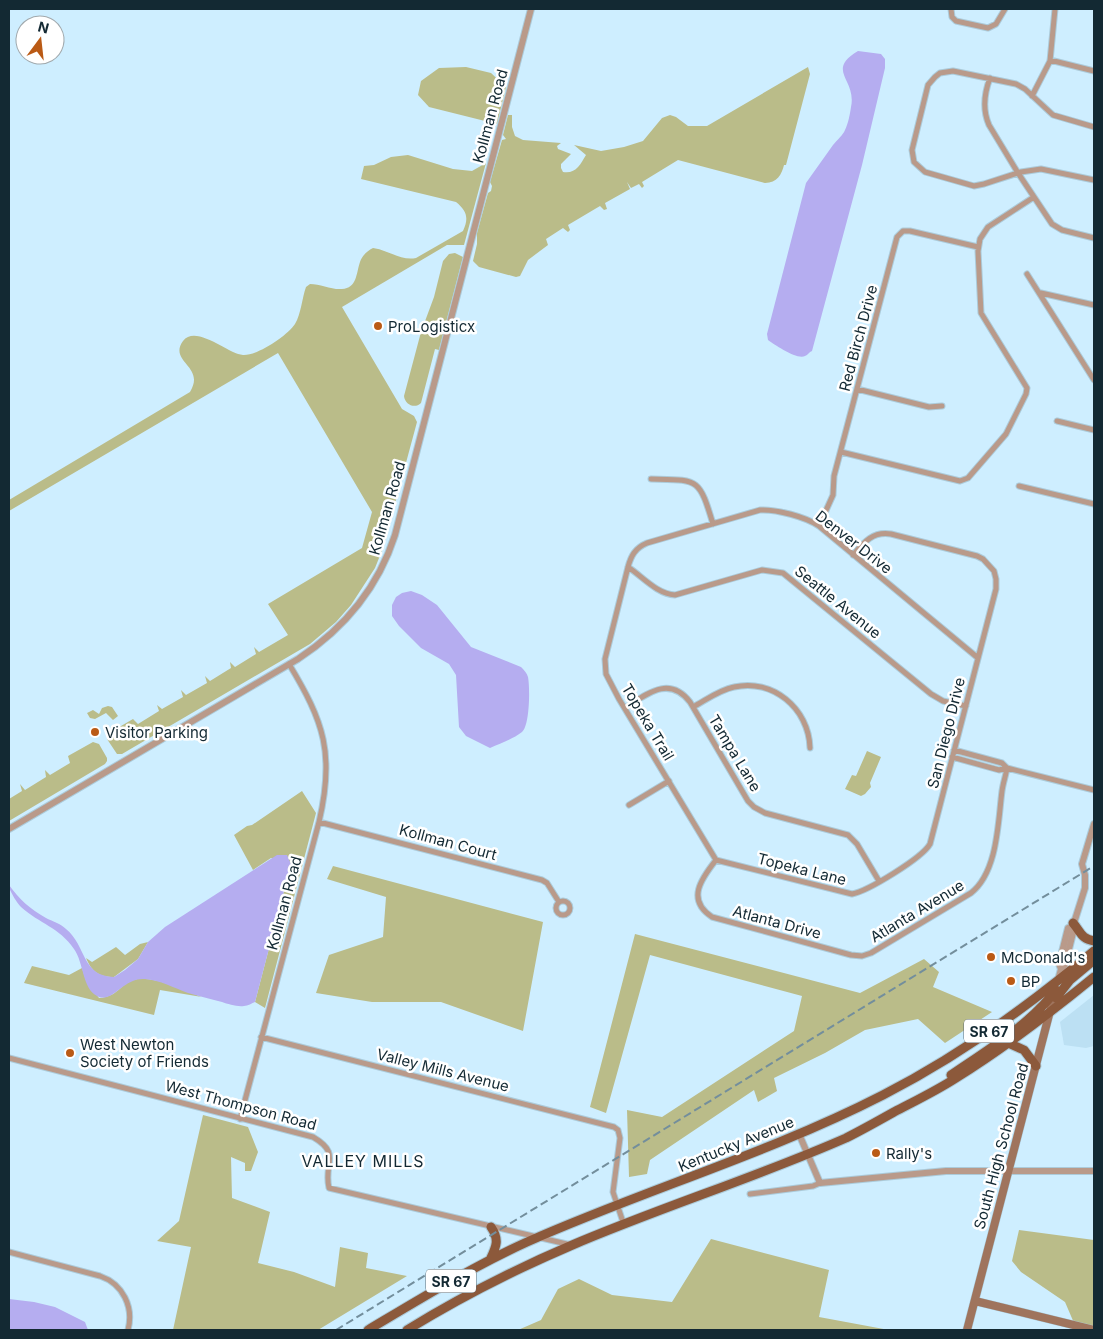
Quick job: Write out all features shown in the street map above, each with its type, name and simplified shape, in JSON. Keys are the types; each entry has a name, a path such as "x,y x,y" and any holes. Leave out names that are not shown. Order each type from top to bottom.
{"main road":[{"path":"1073,925 1081,936 1094,941"},
{"name":"Kentucky Avenue","path":"368,1330 431,1292 490,1260 538,1238 799,1134 884,1095 942,1062 997,1026 1094,951"},
{"path":"1052,1008 1066,985 1094,960"},
{"name":"SR 67","path":"407,1330 512,1272 572,1245 846,1138 940,1088 1008,1043 1094,977"},
{"name":"South High School Road","path":"967,1330 1058,980"},
{"path":"940,1088 946,1078 1031,1016 1056,990"},
{"path":"1008,1043 1024,1050 1036,1066"},
{"path":"490,1227 496,1236 497,1242 490,1260"},
{"path":"975,1301 1094,1330"}],"street":[{"name":"Kollman Road","path":"240,1118 325,796 327,776 324,742 314,709 289,664 320,644 349,617 371,588 389,552 395,535 531,9"},
{"path":"951,9 952,16 956,20 988,28 996,24 1005,9"},
{"path":"1032,96 1050,60 1055,9"},
{"path":"1050,60 1094,71"},
{"path":"1094,126 1058,118 1016,84 948,71 935,77 927,88 912,147 914,162 922,171 974,186 1018,173 1041,169 1094,180"},
{"path":"990,78 984,100 986,117 1018,173 1049,220 1058,228 1094,238"},
{"path":"841,452 960,481 965,480 1006,434 1027,389 980,311 978,247 990,225 1034,197"},
{"name":"Red Birch Drive","path":"819,526 832,495 834,478 898,235 903,231 910,231 978,247"},
{"path":"1028,274 1094,380"},
{"path":"1041,293 1094,306"},
{"path":"857,390 929,407 942,406"},
{"path":"1058,421 1094,430"},
{"path":"651,479 685,480 696,485 704,494 713,524"},
{"path":"1019,486 1094,504"},
{"name":"Denver Drive","path":"636,549 647,543 760,510 808,520 819,526 978,658"},
{"name":"San Diego Drive","path":"853,555 869,538 885,533 977,556 987,561 996,576 996,586 930,844 919,856 879,881"},
{"name":"Topeka Trail","path":"636,549 631,557 604,664 607,677 716,860"},
{"name":"Seattle Avenue","path":"628,568 661,592 675,594 762,570 783,574 930,694 943,701 966,706"},
{"path":"9,829 289,664"},
{"path":"692,707 732,687 749,685 766,688 784,697 798,712 806,727 810,748"},
{"name":"Tampa Lane","path":"625,708 648,694 663,688 679,692 688,699 748,801 754,807 765,813 842,832 849,836 857,844 879,881"},
{"path":"954,750 1002,763 1008,768 1094,790"},
{"path":"952,758 999,770 1008,768"},
{"name":"Atlanta Avenue","path":"864,955 878,950 971,893 981,884 989,866 998,829 1002,790 1008,768"},
{"path":"629,805 669,781"},
{"name":"Kollman Court","path":"319,822 542,880 547,883 559,902"},
{"name":"South High School Road","path":"1058,980 1061,969 1059,964 1068,928 1073,925 1085,888 1086,875 1082,864 1094,824"},
{"name":"Topeka Lane","path":"716,860 846,894 859,893 879,881"},
{"name":"Atlanta Drive","path":"716,860 703,878 698,894 699,903 715,919 850,955 864,955"},
{"name":"Valley Mills Avenue","path":"261,1037 610,1126 618,1130 620,1138 612,1190 617,1206"},
{"name":"West Thompson Road","path":"9,1058 313,1137 329,1150 327,1182 329,1188 572,1245"},
{"path":"799,1134 820,1183"},
{"path":"750,1194 813,1186 820,1183 946,1171 1094,1171"},
{"path":"617,1206 624,1225"},
{"path":"9,1252 107,1279 122,1292 129,1308 130,1321 128,1330"}],"shaded area":[{"path":"858,51 881,54 885,59 885,68 862,165 812,351 801,357 786,351 768,340 767,334 806,183 843,134 847,125 852,97 843,70 848,58"},
{"path":"411,591 422,595 437,605 471,647 521,667 525,672 529,682 529,706 527,722 522,732 490,748 466,736 459,727 456,675 449,664 421,648 399,626 392,616 392,605 396,597"},
{"path":"277,855 287,855 291,864 255,1002 245,1006 238,1006 188,993 167,984 145,979 137,979 130,982 108,996 97,996 88,987 74,949 56,931 21,907 9,888 9,885 35,911 66,929 73,936 90,966 103,975 114,977 138,959 148,942 165,927"},
{"path":"1094,995 1094,1046 1086,1048 1064,1045 1060,1022"},
{"path":"9,1299 55,1307 85,1322 88,1330 9,1330"}],"green space":[{"path":"466,67 491,73 506,87 497,124 429,107 418,95 421,81 439,68"},
{"path":"808,67 810,74 786,165 784,165 782,172 773,181 765,183 678,160 642,182 644,186 642,188 639,184 631,188 627,182 630,189 605,203 607,209 604,210 600,206 568,225 570,230 568,232 563,228 546,239 548,245 528,260 520,276 516,277 479,267 473,261 477,244 477,233 488,193 491,191 492,186 490,182 502,140 506,139 503,135 508,115 512,115 512,127 515,136 523,140 561,143 557,146 558,149 571,154 561,164 561,168 563,172 571,172 577,168 586,155 574,145 601,151 624,147 643,141 662,118 670,115 688,126 707,126"},
{"path":"408,155 453,169 472,171 486,163 464,245 447,245 342,307 402,409 414,416 417,422 383,548 375,568 351,605 336,622 310,644 122,754 117,754 107,739 109,733 133,719 138,724 159,711 157,705 162,709 183,697 181,690 186,695 207,683 205,676 210,681 231,668 230,662 235,667 256,654 254,647 259,652 288,635 268,604 362,548 372,512 278,353 9,511 9,500 190,392 194,383 194,376 180,354 183,341 189,337 204,338 243,355 256,352 279,339 295,324 299,316 306,287 310,284 334,289 347,288 355,280 362,258 373,248 400,257 416,258 463,231 466,215 463,208 456,202 361,179 364,166 374,165 391,157"},
{"path":"455,253 463,257 439,350 435,349 421,403 413,406 406,402 404,396 421,332 434,297 443,261 449,254"},
{"path":"112,707 118,716 113,720 106,713 95,719 90,718 87,713 93,710 99,714 102,708"},
{"path":"93,742 99,744 107,758 105,764 9,821 9,799 22,791 20,784 25,790 46,777 45,770 50,775 70,763 68,756"},
{"path":"867,751 881,757 870,783 871,787 861,796 845,789 852,775 856,776"},
{"path":"302,791 316,813 265,1008 255,1002 291,864 271,858 253,870 234,835"},
{"path":"333,866 543,922 523,1031 441,1002 372,1002 316,993 329,955 383,937 386,897 327,879"},
{"path":"635,934 860,993 924,959 939,972 933,987 992,1012 945,1043 918,1019 865,1030 825,1053 774,1078 777,1091 758,1102 754,1090 650,1160 647,1174 629,1177 627,1110 662,1117 794,1031 802,996 650,955 606,1113 590,1107"},
{"path":"148,942 138,959 114,977 97,973 86,958 92,962 116,947 125,955 140,944"},
{"path":"32,966 69,975 82,968 86,980 99,998 115,993 129,982 140,979 158,981 202,997 160,990 154,1015 24,983"},
{"path":"203,1115 248,1127 258,1152 251,1171 245,1171 245,1163 231,1157 232,1198 270,1212 258,1263 294,1272 335,1287 340,1247 368,1253 366,1268 407,1276 318,1330 173,1330 191,1247 157,1241 179,1221"},
{"path":"1019,1230 1094,1240 1094,1330 1077,1330 1065,1302 1021,1272 1012,1261"},
{"path":"711,1239 829,1270 819,1317 889,1330 518,1330 541,1320 558,1289 579,1279 612,1295 672,1302"}],"railway":[{"path":"336,1330 1094,866"}],"place":[{"name":"ProLogisticx","path":"378,326"},
{"name":"Visitor Parking","path":"95,732"},
{"name":"McDonald's","path":"991,957"},
{"name":"BP","path":"1011,981"},
{"name":"West Newton Society of Friends","path":"70,1053"},
{"name":"Rally's","path":"876,1153"}],"district":[{"name":"VALLEY MILLS","path":"363,1161"}]}
